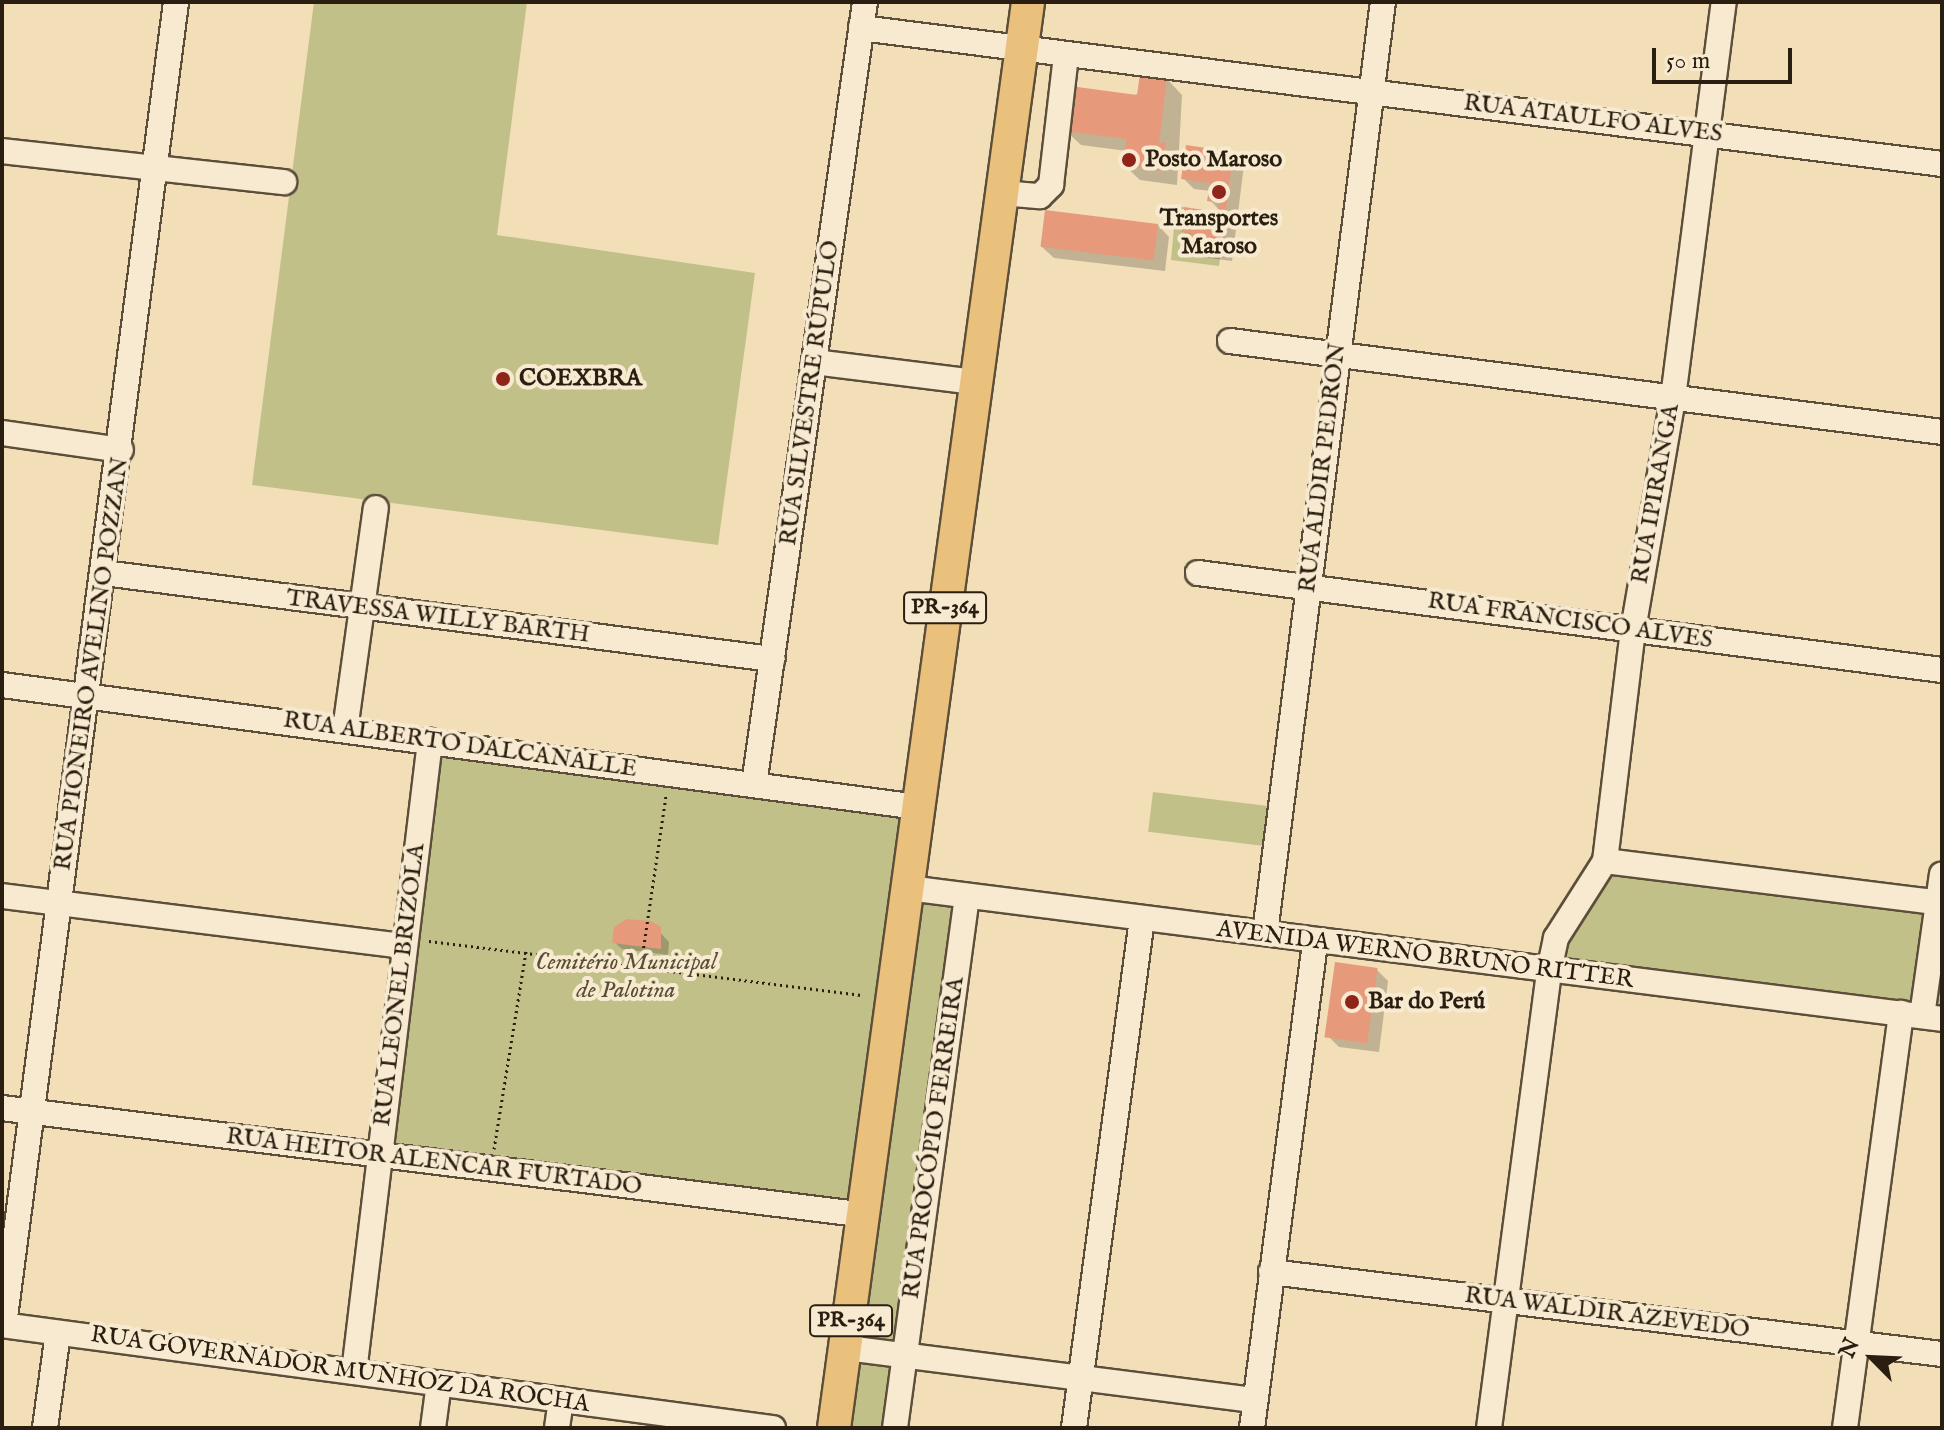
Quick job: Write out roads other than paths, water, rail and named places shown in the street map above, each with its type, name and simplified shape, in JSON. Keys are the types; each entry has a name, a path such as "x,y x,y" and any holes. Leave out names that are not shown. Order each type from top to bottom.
{"main road":[{"name":"PR-364","path":"834,1428 866,1215 918,807 1028,2"}],"street":[{"name":"RUA PIONEIRO AVELINO POZZAN","path":"3,1325 121,450 176,2"},
{"name":"RUA SILVESTRE RÚPULO","path":"754,785 865,2"},
{"name":"RUA ALDIR PEDRON","path":"1265,933 1383,2"},
{"name":"RUA IPIRANGA","path":"1489,1428 1549,971 1556,938 1605,861 1633,630 1673,398 1724,2"},
{"path":"861,28 1021,50"},
{"name":"RUA ATAULFO ALVES","path":"1021,50 1243,74 1942,164"},
{"path":"1002,193 1040,196 1051,185 1066,55"},
{"path":"2,151 284,182"},
{"path":"1230,341 1942,432"},
{"path":"814,362 975,382"},
{"path":"2,433 121,450"},
{"path":"345,730 376,508"},
{"name":"TRAVESSA WILLY BARTH","path":"104,573 772,659"},
{"name":"RUA FRANCISCO ALVES","path":"1198,573 1942,670"},
{"name":"RUA ALBERTO DALCANALLE","path":"2,685 918,807"},
{"name":"RUA LEONEL BRIZOLA","path":"354,1372 378,1156 415,943 430,741"},
{"path":"1605,861 1940,902"},
{"path":"1845,1428 1857,1343 1922,1016 1942,874"},
{"name":"AVENIDA WERNO BRUNO RITTER","path":"908,888 1922,1016"},
{"path":"2,896 415,943"},
{"name":"RUA PROCÓPIO FERREIRA","path":"895,1428 967,896"},
{"path":"1074,1428 1142,919"},
{"path":"1252,1428 1315,940"},
{"name":"RUA HEITOR ALENCAR FURTADO","path":"2,1108 866,1215"},
{"name":"RUA WALDIR AZEVEDO","path":"1271,1272 1942,1354"},
{"name":"RUA GOVERNADOR MUNHOZ DA ROCHA","path":"3,1325 773,1428"},
{"path":"45,1428 58,1333"},
{"path":"847,1348 1255,1400"},
{"path":"433,1428 439,1383"},
{"path":"557,1428 561,1399"}],"place":[{"name":"Posto Maroso","path":"1129,160"},
{"name":"Transportes Maroso","path":"1219,192"},
{"name":"COEXBRA","path":"503,379"},
{"name":"Bar do Perú","path":"1352,1002"}],"park label":[{"name":"Cemitério Municipal de Palotina","path":"626,977"}]}
